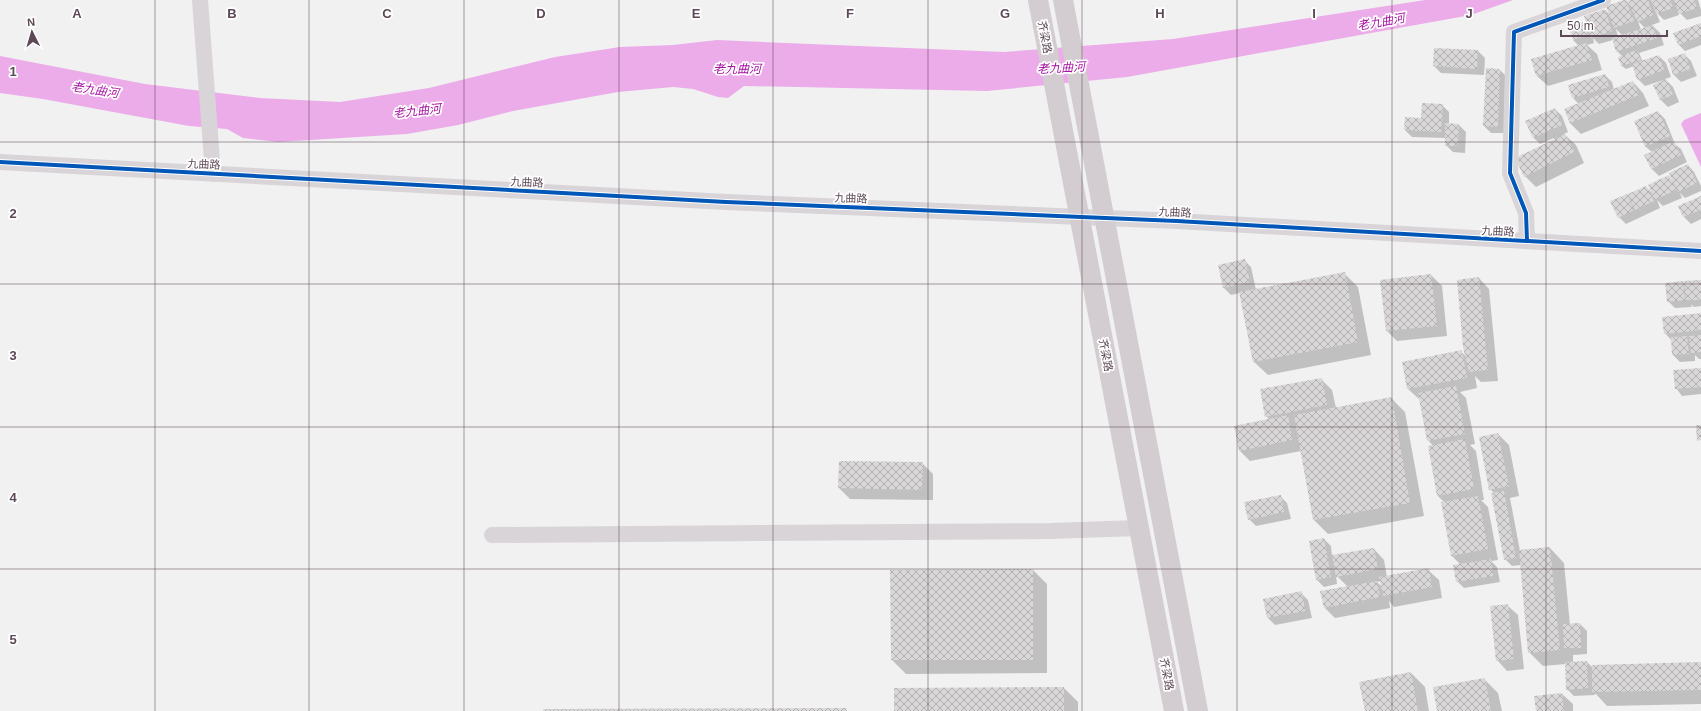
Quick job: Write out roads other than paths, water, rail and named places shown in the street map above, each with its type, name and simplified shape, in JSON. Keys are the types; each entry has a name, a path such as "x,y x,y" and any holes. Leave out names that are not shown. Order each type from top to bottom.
{"main road":[{"name":"齐梁路","path":"1038,0 1174,711"},
{"path":"1063,0 1198,711"}],"street":[{"path":"200,0 213,174"},
{"path":"1527,241 1526,213 1510,173 1514,32 1603,0"},
{"name":"九曲路","path":"0,162 726,202 1105,218 1701,251"},
{"path":"492,535 1050,531 1139,528"}],"water":[{"name":"老九曲河","path":"1425,0 1513,0 1471,15 1127,77 987,91 744,86 728,98 718,97 693,89 673,87 618,92 513,111 458,125 407,134 278,142 243,138 227,129 189,126 43,99 0,93 0,56 145,84 260,98 340,102 429,88 555,57 620,47 673,45 717,40 1004,52 1173,39"},
{"path":"1701,113 1701,167 1681,124 1684,120"}]}
